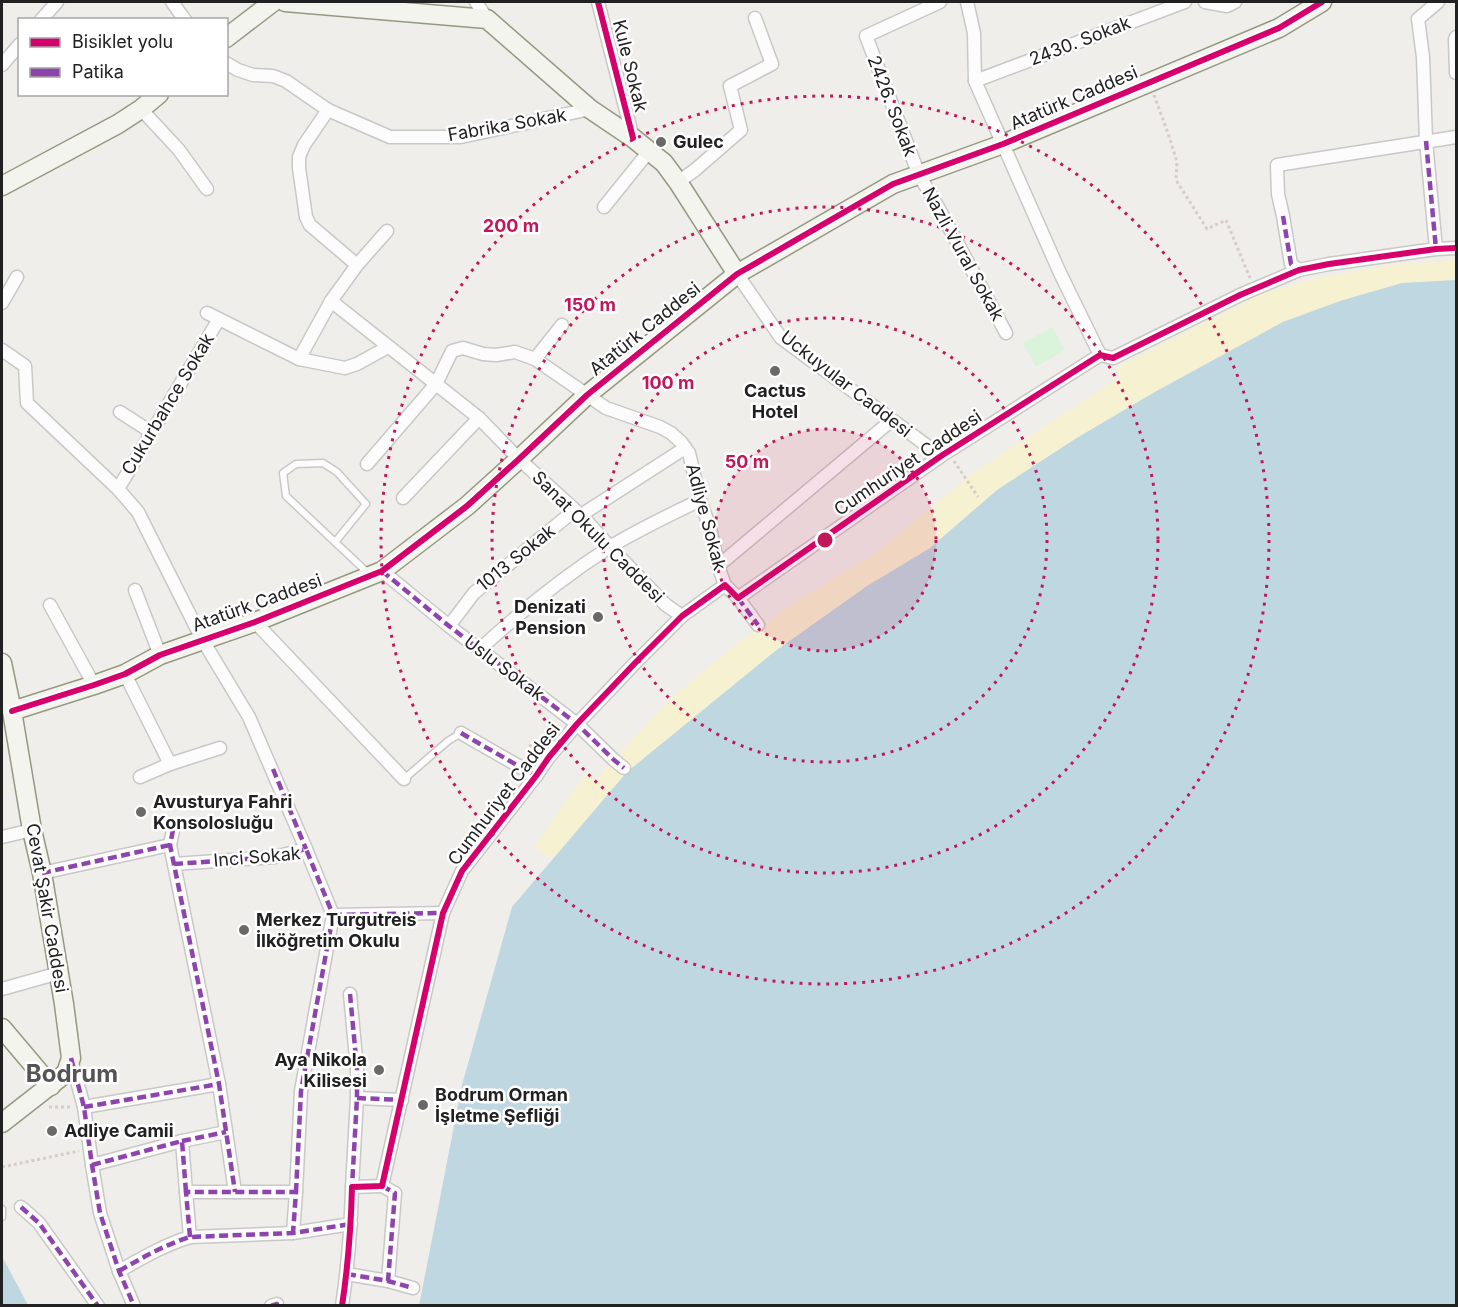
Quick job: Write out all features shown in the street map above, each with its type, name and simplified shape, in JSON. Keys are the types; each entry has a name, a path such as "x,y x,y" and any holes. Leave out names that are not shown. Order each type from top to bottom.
{"street":[{"path":"43,18 57,2"},
{"path":"172,2 184,18"},
{"path":"228,36 273,2"},
{"path":"285,2 488,19"},
{"path":"476,2 488,19 590,109 650,150 664,163 737,274"},
{"name":"Kule Sokak","path":"598,2 633,138"},
{"name":"2426. Sokak","path":"919,175 866,36 940,2"},
{"path":"967,2 974,33 975,81 1060,273 1100,355"},
{"name":"2430. Sokak","path":"975,81 1185,2"},
{"path":"1204,2 1227,6 1235,2"},
{"name":"Atatürk Caddesi","path":"12,711 125,674 160,655 377,574 466,506 586,395 737,274 893,184 1003,144 1279,28 1322,2"},
{"path":"1436,249 1426,141 1423,57 1418,19 1438,2"},
{"path":"678,182 741,130 730,86 772,64 755,18"},
{"path":"1456,37 1456,74"},
{"path":"2,65 18,46"},
{"name":"Fabrika Sokak","path":"228,64 253,75 273,76 286,81 328,110 390,137 461,136 590,109"},
{"path":"2,186 118,124 157,96"},
{"path":"141,109 179,150 207,189"},
{"path":"328,110 304,145 299,157 306,217 310,225 357,265"},
{"path":"1299,270 1291,264 1278,194 1277,165 1456,137"},
{"path":"604,207 650,150"},
{"name":"Nazli Vural Sokak","path":"919,175 1006,333"},
{"path":"299,359 331,301 357,265 387,231"},
{"name":"Cumhuriyet Caddesi","path":"738,598 944,454 1100,355 1113,358 1299,270 1456,248"},
{"name":"Uckuyular Caddesi","path":"737,274 781,338 892,420 944,454"},
{"path":"2,303 17,278"},
{"path":"331,301 436,384"},
{"name":"Cukurbahce Sokak","path":"207,313 299,359 345,368 388,347"},
{"name":"Cukurbahce Sokak","path":"118,489 219,319"},
{"path":"535,359 562,325"},
{"name":"Adliye Sokak","path":"367,464 436,384 452,351 463,348 496,355 515,352 535,359 606,408 671,433 685,448 689,453 725,585"},
{"path":"2,350 25,366 27,403 118,489 138,512 202,639 249,717 306,849"},
{"name":"Sanat Okulu Caddesi","path":"436,384 479,418 519,459 581,515 666,605 682,616"},
{"path":"120,411 151,432"},
{"path":"403,498 479,418"},
{"path":"718,566 892,420"},
{"name":"1013 Sokak","path":"449,627 474,593 570,514 581,515 685,448"},
{"path":"479,650 513,618 579,568 610,547 700,500"},
{"name":"Uslu Sokak","path":"377,574 577,724 624,768"},
{"path":"725,585 758,625"},
{"name":"Cumhuriyet Caddesi","path":"382,1186 443,914 462,871 577,724 682,616 725,585"},
{"path":"135,590 160,655"},
{"path":"50,606 94,685"},
{"path":"255,621 404,779"},
{"name":"Cevat Şakir Caddesi","path":"2,663 42,873 71,1058"},
{"path":"125,674 170,764"},
{"path":"460,733 536,776"},
{"path":"140,777 170,764 220,748"},
{"path":"2,837 32,830"},
{"path":"172,830 170,846 219,1084 235,1192"},
{"path":"42,873 170,846"},
{"name":"Inci Sokak","path":"174,864 274,857 306,849 333,915"},
{"path":"292,1233 301,1091 333,915 443,914"},
{"path":"2,989 59,973"},
{"path":"342,1305 351,1224 357,1098 357,1069 350,994"},
{"path":"2,1028 51,1086"},
{"path":"2,1123 66,1073 71,1058"},
{"path":"71,1058 84,1107 100,1213 119,1271 134,1305"},
{"path":"84,1107 219,1084"},
{"path":"357,1098 402,1100"},
{"path":"92,1165 226,1132"},
{"path":"182,1141 190,1237"},
{"path":"352,1187 382,1186 395,1193 388,1281"},
{"path":"186,1192 296,1192"},
{"path":"21,1207 39,1223 98,1305"},
{"path":"119,1271 155,1250 190,1237 292,1233 351,1224"},
{"path":"347,1274 413,1288"},
{"path":"271,1305 277,1305"}],"lane":[{"path":"336,541 366,504 337,472 323,463 296,464 283,473 286,496 336,541 377,574"},
{"path":"404,779 460,733"},
{"path":"2,1209 2,1217"}],"path":[{"path":"1158,106 1177,162 1176,180 1207,229 1226,220 1255,289"},
{"path":"944,454 978,497"},
{"path":"24,1106 84,1107"},
{"path":"2,1167 90,1149"}],"sand":[{"path":"1456,260 1456,280 1402,283 1340,301 1283,322 1153,393 1075,439 997,490 930,548 867,586 774,652 627,772 552,859 534,847 586,773 595,780 670,699 743,639 798,600 874,554 973,473 1120,377 1116,367 1261,294 1313,279 1390,265"}],"green space":[{"path":"1052,327 1065,350 1036,367 1023,343"}],"water":[{"path":"1456,280 1456,1305 419,1306 462,1085 512,907 627,772 774,652 867,586 930,548 997,490 1075,439 1153,393 1283,322 1340,301 1402,283"},
{"path":"3,1258 28,1305 2,1305"}],"marked path":[{"path":"1426,141 1436,249"},
{"path":"1283,216 1291,264 1299,270"},
{"path":"382,571 449,626 577,724 624,768"},
{"path":"738,598 758,625"},
{"path":"461,733 536,776"},
{"path":"273,769 306,849"},
{"path":"173,830 170,845 219,1084"},
{"path":"42,873 170,845"},
{"path":"174,864 275,857 306,849 333,915"},
{"path":"333,915 443,913"},
{"path":"296,1192 301,1091 333,915"},
{"path":"350,994 357,1069 352,1187"},
{"path":"71,1058 84,1107 100,1213 119,1271 134,1306"},
{"path":"84,1107 219,1084 235,1192"},
{"path":"357,1098 402,1100"},
{"path":"182,1141 226,1132"},
{"path":"92,1165 182,1141 186,1192"},
{"path":"382,1186 395,1193 388,1281"},
{"path":"190,1237 186,1192 296,1192 293,1233"},
{"path":"21,1207 39,1223 98,1306"},
{"path":"119,1271 162,1248 190,1237 293,1233 351,1224"},
{"path":"347,1274 413,1288"},
{"path":"271,1306 277,1304 277,1306"}],"cycle path":[{"path":"598,2 633,138"},
{"path":"12,711 125,674 160,655 255,622 382,571 467,506 587,395 737,274 893,184 1003,144 1279,28 1322,2"},
{"path":"342,1306 349,1246 352,1187 382,1186 443,913 462,871 577,724 682,616 725,585 738,598 941,456 1100,355 1113,358 1240,295 1299,270 1456,248"}],"place":[{"name":"Gulec","path":"661,142"},
{"name":"Cactus Hotel","path":"775,371"},
{"name":"Denizati Pension","path":"598,617"},
{"name":"Avusturya Fahri Konsolosluğu","path":"141,812"},
{"name":"Merkez Turgutreis İlköğretim Okulu","path":"244,930"},
{"name":"Aya Nikola Kilisesi","path":"379,1070"},
{"name":"Bodrum Orman İşletme Şefliği","path":"423,1105"},
{"name":"Adliye Camii","path":"52,1131"}],"district":[{"name":"Bodrum","path":"72,1074"}]}
